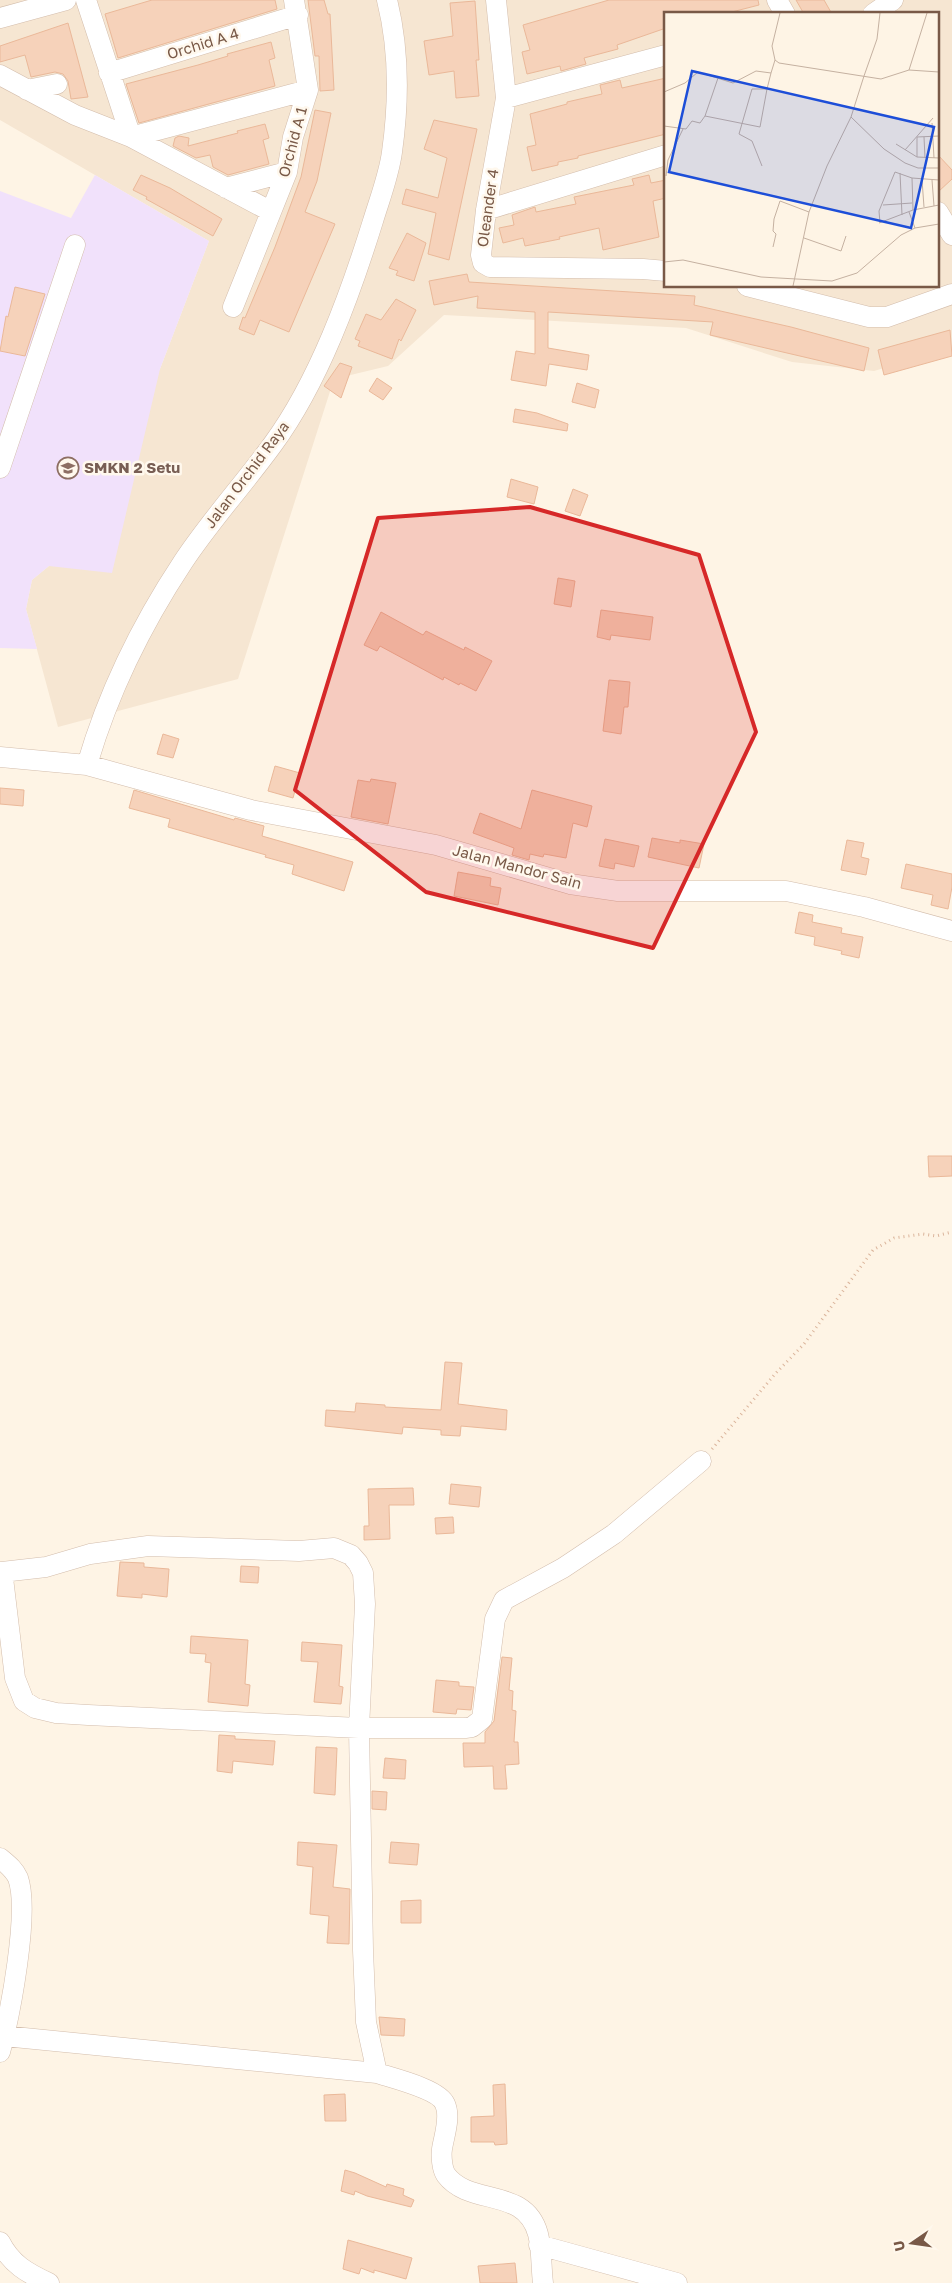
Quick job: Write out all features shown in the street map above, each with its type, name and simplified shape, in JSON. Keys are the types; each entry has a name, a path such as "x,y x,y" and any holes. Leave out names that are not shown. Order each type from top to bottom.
{"street":[{"path":"0,18 66,0"},
{"path":"86,0 131,137"},
{"name":"Jalan Orchid Raya","path":"87,764 132,648 183,561 273,444 300,401 336,324 362,255 392,153 397,61 387,0"},
{"path":"777,0 784,12"},
{"path":"876,12 893,0"},
{"name":"Oleander 4","path":"500,1 506,98 486,210 481,255 483,263 490,267 664,271"},
{"name":"Orchid A 4","path":"109,73 296,8"},
{"name":"Orchid A 1","path":"233,307 287,172 293,137 308,90 296,8"},
{"path":"506,98 664,56"},
{"path":"0,74 75,116 131,137 270,211"},
{"path":"26,90 57,84"},
{"path":"131,137 308,90"},
{"path":"486,210 664,155"},
{"path":"226,188 287,172"},
{"path":"940,215 952,235"},
{"path":"0,468 74,245"},
{"path":"643,269 664,260"},
{"path":"763,288 802,293 869,318 887,317 952,294"},
{"path":"0,757 87,764"},
{"name":"Jalan Mandor Sain","path":"87,764 251,810 436,845 570,884 618,891 786,892 864,907 952,931"},
{"path":"377,2073 366,2022 359,1728 365,1604 363,1573 352,1555 334,1548 299,1551 148,1546 90,1554 46,1567 1,1572 15,1678 24,1701 35,1708 56,1713 359,1728 465,1728 478,1723 483,1714 494,1619 504,1600 563,1568 614,1534 701,1461"},
{"path":"0,1858 11,1867 17,1877 21,1907 14,1981 2,2044 377,2073 430,2091 442,2099 445,2104 447,2118 442,2153 445,2173 452,2182 470,2191 512,2202 532,2218 538,2234 543,2283"},
{"path":"0,2242 7,2256 21,2269 49,2283"},
{"path":"539,2245 677,2283"},
{"path":"0,2272 21,2269"}],"path":[{"path":"701,1461 775,1374 804,1344 873,1250 894,1238 923,1234 936,1236 952,1232"}],"highlighted area":[{"path":"530,507 699,555 756,732 653,948 426,892 295,790 378,518"}],"shaded area":[{"path":"0,0 952,0 952,348 874,371 792,362 686,328 444,315 388,366 334,379 238,679 58,727 26,609 32,580 49,566 160,369 209,241 0,120"},
{"name":"SMKN 2 Setu","path":"95,175 209,241 160,369 112,573 49,566 32,580 26,609 37,649 0,648 0,191 71,218"}],"building":[{"path":"152,0 275,0 277,9 118,58 105,14"},
{"path":"308,0 324,0 328,14 330,14 334,90 320,91 319,56 315,56"},
{"path":"609,0 758,0 759,5 732,12 664,12 664,29 617,45 618,49 584,58 586,64 561,71 560,66 527,74 522,52 530,50 523,25"},
{"path":"796,0 824,0 831,12 803,12"},
{"path":"475,1 479,60 476,60 479,96 456,98 454,71 429,75 424,41 453,36 450,3"},
{"path":"68,23 88,97 71,99 68,81 63,74 55,72 31,77 25,55 0,62 0,46"},
{"path":"271,42 275,58 269,60 275,86 139,123 126,84 198,65 228,56 227,54"},
{"path":"664,78 664,134 578,156 578,158 558,162 558,165 532,171 527,147 536,145 530,114 567,104 567,102 602,94 600,85 620,80 622,88"},
{"path":"315,110 331,113 317,181 305,212 335,224 289,332 260,320 254,335 239,329 275,247 301,177"},
{"path":"434,120 477,129 449,260 428,254 436,213 402,204 406,189 438,198 447,158 424,149"},
{"path":"265,124 269,138 263,140 269,164 228,175 213,167 210,155 196,158 173,146 175,138 179,136 189,138 188,146"},
{"path":"940,157 952,170 952,179 940,190"},
{"path":"141,175 170,188 222,219 213,236 133,190"},
{"path":"649,175 651,183 664,180 664,198 653,201 659,237 603,250 599,228 525,246 523,238 503,243 499,228 514,225 512,215 535,207 536,212 576,204 574,197 634,185 632,179"},
{"path":"407,233 426,243 414,281 396,275 398,271 389,268"},
{"path":"467,274 469,282 695,296 694,305 791,327 869,348 864,371 710,335 713,322 548,312 548,348 589,355 587,370 549,364 546,386 511,380 516,351 535,354 535,312 477,308 478,296 434,305 429,281"},
{"path":"15,287 45,294 25,356 0,351 6,316 8,317"},
{"path":"396,299 416,310 401,341 399,339 392,359 358,346 360,341 355,339 366,314 381,320"},
{"path":"950,330 952,356 884,375 878,350"},
{"path":"340,363 352,367 341,398 324,386"},
{"path":"377,378 392,388 383,400 369,391"},
{"path":"577,383 599,390 595,408 572,402"},
{"path":"515,409 537,413 568,424 567,431 513,422"},
{"path":"511,479 538,487 534,504 507,497"},
{"path":"573,489 588,495 580,516 565,511"},
{"path":"558,578 575,581 571,607 554,604"},
{"path":"601,610 653,617 650,640 611,635 610,640 597,637"},
{"path":"381,612 423,635 426,631 464,650 465,647 492,661 476,691 444,677 443,680 380,646 377,651 364,645"},
{"path":"609,680 630,682 628,707 624,707 621,734 603,731"},
{"path":"163,734 179,739 173,758 157,754"},
{"path":"275,766 300,773 293,798 268,791"},
{"path":"371,779 396,783 388,824 351,817 358,780 370,782"},
{"path":"0,788 24,790 23,806 0,804"},
{"path":"134,790 234,820 235,818 264,826 262,836 353,862 344,891 292,874 294,865 168,827 170,819 129,808"},
{"path":"532,790 592,806 587,827 573,823 566,858 544,854 543,857 530,854 529,860 512,855 514,848 473,833 480,813 521,829"},
{"path":"652,838 680,843 680,840 704,844 699,868 648,857"},
{"path":"605,839 639,846 634,867 615,863 614,869 599,866"},
{"path":"847,840 864,843 861,857 869,859 866,875 841,870"},
{"path":"906,864 952,874 948,909 931,905 933,895 901,888"},
{"path":"458,872 491,878 490,886 501,888 498,905 454,896"},
{"path":"799,912 813,915 812,922 842,928 841,933 863,937 859,958 841,954 842,951 814,945 815,937 795,933"},
{"path":"928,1156 952,1156 952,1176 929,1177"},
{"path":"445,1362 462,1363 458,1404 507,1410 506,1430 461,1426 460,1436 441,1435 441,1430 403,1427 402,1434 325,1426 326,1410 355,1412 356,1403 385,1405 385,1407 441,1410"},
{"path":"451,1484 481,1487 479,1507 449,1504"},
{"path":"413,1488 414,1505 389,1505 390,1539 364,1540 364,1526 369,1526 368,1489"},
{"path":"453,1517 454,1533 436,1534 435,1518"},
{"path":"120,1562 144,1563 144,1567 169,1569 167,1597 142,1594 142,1598 117,1596"},
{"path":"241,1566 259,1567 258,1583 240,1582"},
{"path":"191,1636 248,1640 245,1684 250,1685 248,1706 208,1702 211,1663 205,1662 206,1654 190,1653"},
{"path":"302,1642 342,1645 339,1686 343,1687 341,1704 314,1702 318,1662 301,1661"},
{"path":"502,1657 512,1658 509,1690 513,1691 512,1710 516,1711 514,1742 518,1742 519,1764 505,1765 507,1789 494,1789 493,1766 464,1767 463,1743 485,1743 485,1732 494,1721"},
{"path":"436,1680 459,1682 459,1686 474,1687 471,1710 457,1709 456,1714 433,1712"},
{"path":"219,1735 235,1736 235,1739 275,1741 273,1765 233,1761 232,1773 217,1771"},
{"path":"316,1747 337,1748 335,1795 314,1793"},
{"path":"385,1758 406,1760 405,1779 383,1778"},
{"path":"372,1791 387,1792 386,1810 372,1809"},
{"path":"298,1842 337,1845 333,1887 350,1889 349,1944 327,1943 329,1916 310,1914 313,1867 297,1865"},
{"path":"391,1842 419,1844 417,1865 389,1863"},
{"path":"421,1900 421,1923 401,1923 401,1901"},
{"path":"379,2017 405,2019 404,2036 381,2035"},
{"path":"505,2084 507,2144 495,2145 494,2142 471,2142 471,2117 494,2116 493,2085"},
{"path":"345,2094 346,2121 325,2121 324,2095"},
{"path":"345,2170 386,2187 387,2184 404,2189 403,2195 414,2200 411,2207 367,2196 355,2191 354,2195 341,2191"},
{"path":"348,2240 412,2258 406,2279 374,2270 374,2273 361,2268 359,2274 343,2269"},
{"path":"515,2263 517,2283 480,2283 478,2266"}],"place":[{"name":"SMKN 2 Setu","path":"68,468"}]}
